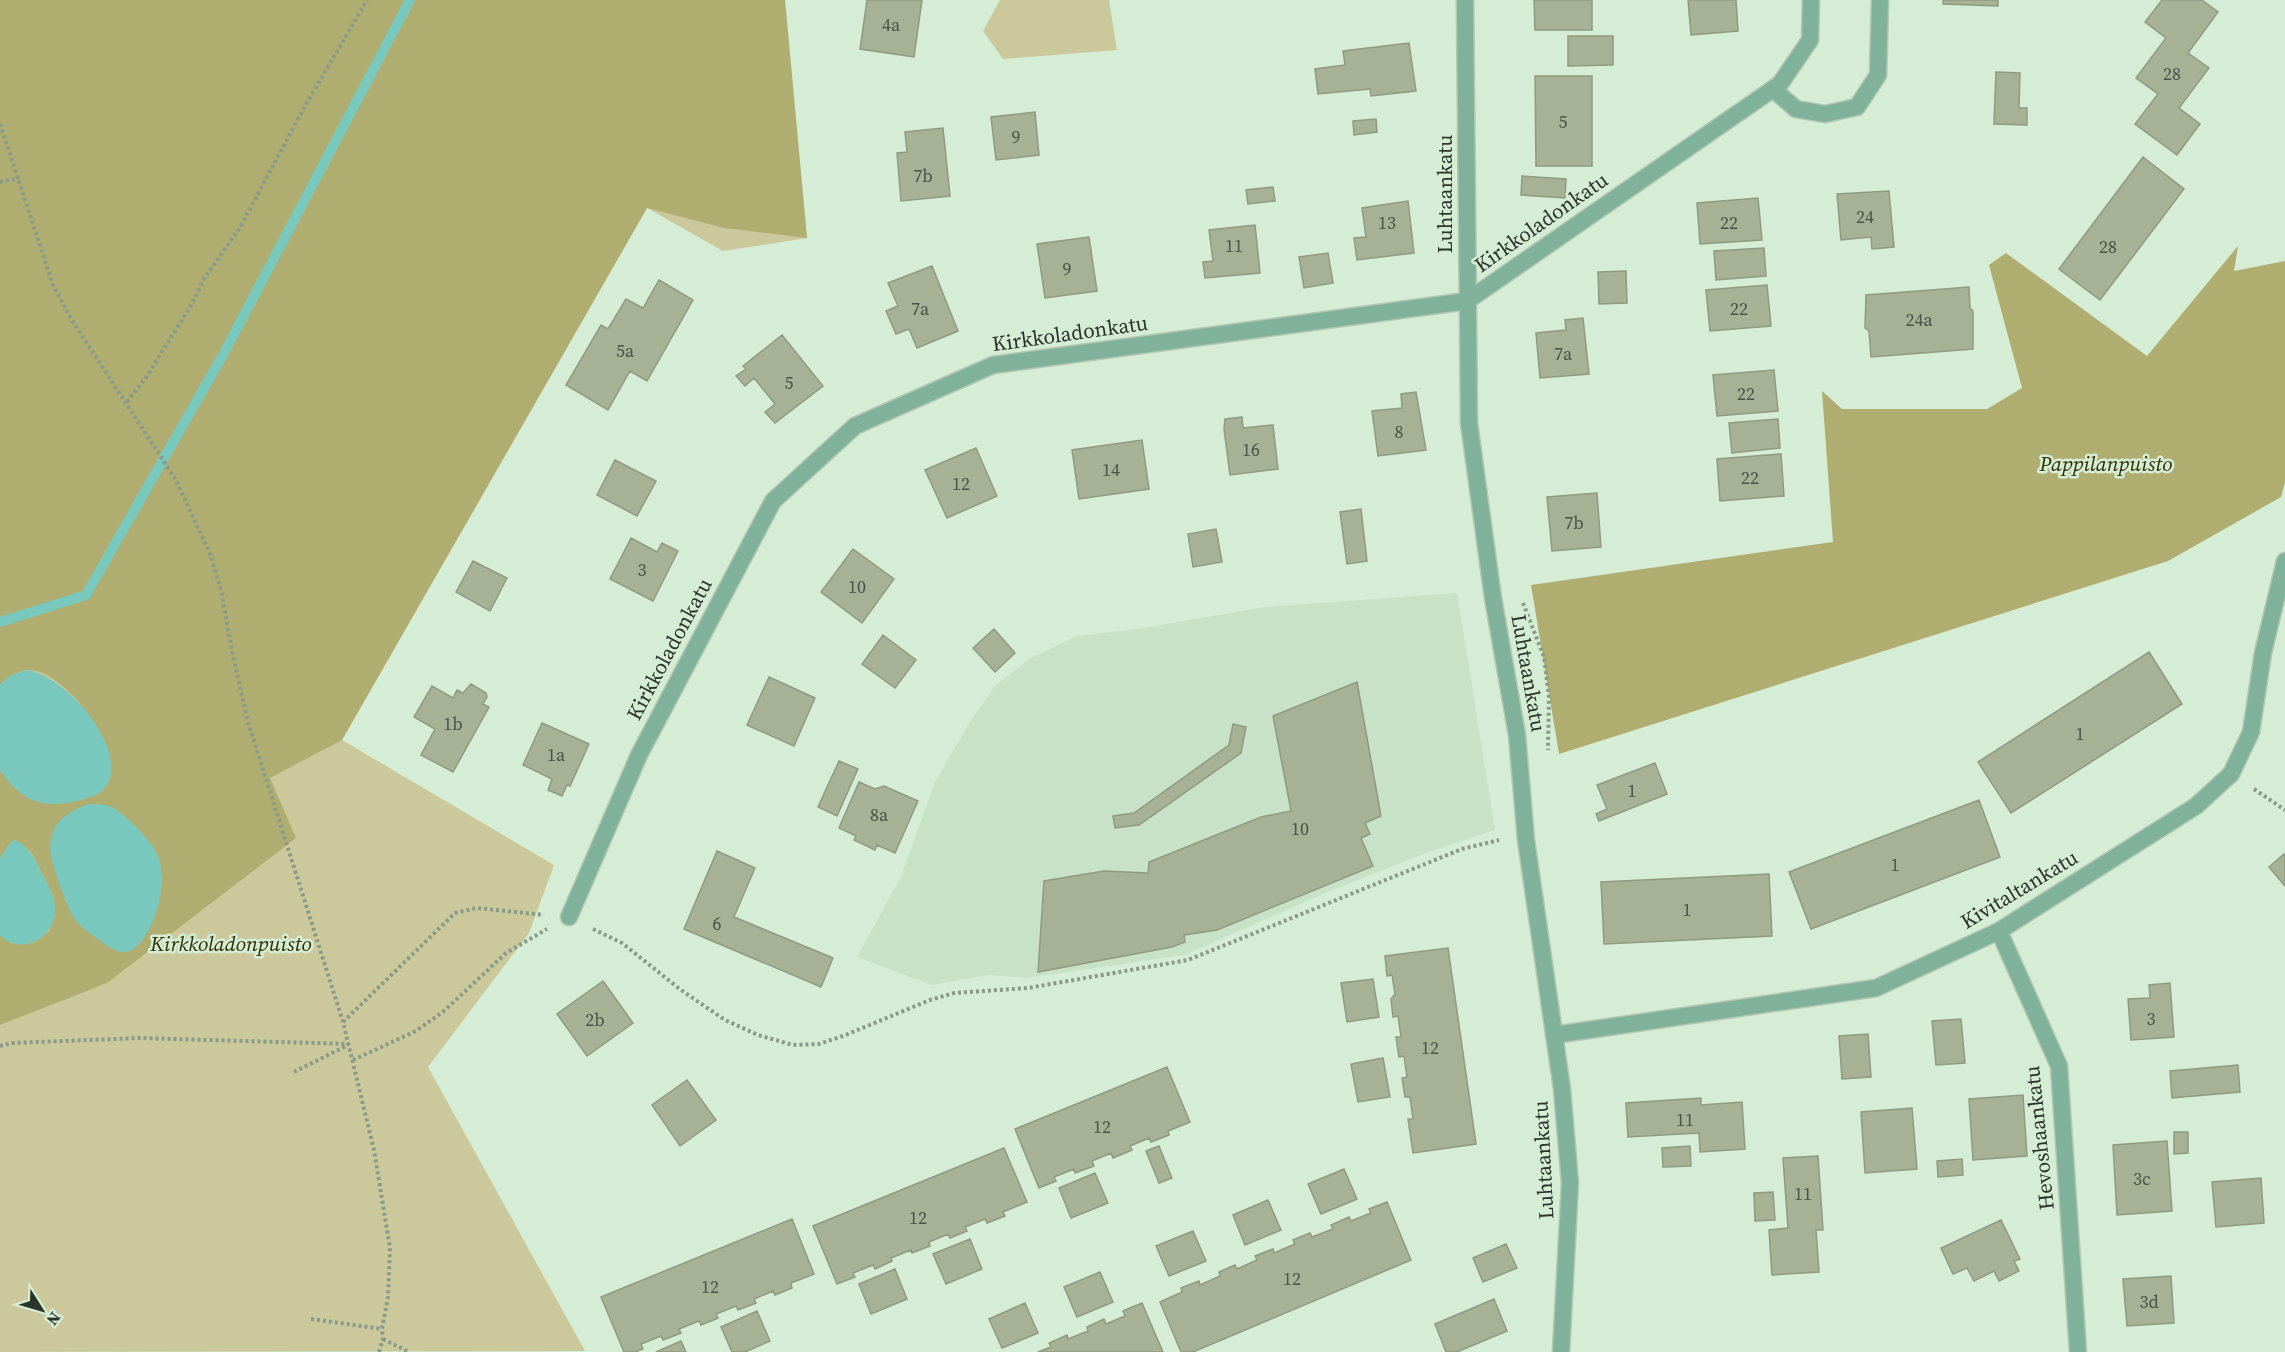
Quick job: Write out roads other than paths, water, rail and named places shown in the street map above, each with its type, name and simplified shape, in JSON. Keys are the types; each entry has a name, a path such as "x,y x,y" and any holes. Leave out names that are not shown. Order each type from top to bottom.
{"street":[{"name":"Luhtaankatu","path":"1465,0 1468,389 1472,454 1493,598 1517,735 1526,840 1562,1089 1570,1183 1561,1352"},
{"name":"Kirkkoladonkatu","path":"569,917 639,755 773,501 855,426 993,365 1467,301 1780,84 1810,40 1811,0"},
{"path":"1773,89 1796,109 1825,114 1857,108 1878,75 1880,0"},
{"name":"Kivitaltankatu","path":"1554,1035 1876,988 1999,931 2196,806 2231,774 2251,732 2263,652 2285,561"},
{"name":"Hevoshaankatu","path":"1999,931 2059,1066 2079,1352"}],"water":[{"path":"25,670 40,674 56,683 87,712 99,730 108,748 111,765 109,781 105,788 92,797 58,804 36,801 17,790 0,770 0,685 8,677"},
{"path":"89,804 101,804 118,811 150,843 160,862 161,888 154,919 147,934 137,946 125,952 109,947 76,921 64,896 53,863 50,846 56,825 69,814"},
{"path":"15,840 24,846 34,858 51,891 55,907 53,922 49,930 34,942 25,944 16,944 0,935 0,858 10,843"}],"waterway":[{"path":"0,622 86,595 223,355 410,0"}],"park label":[{"name":"Pappilanpuisto","path":"2106,463"},
{"name":"Kirkkoladonpuisto","path":"231,943"}]}
